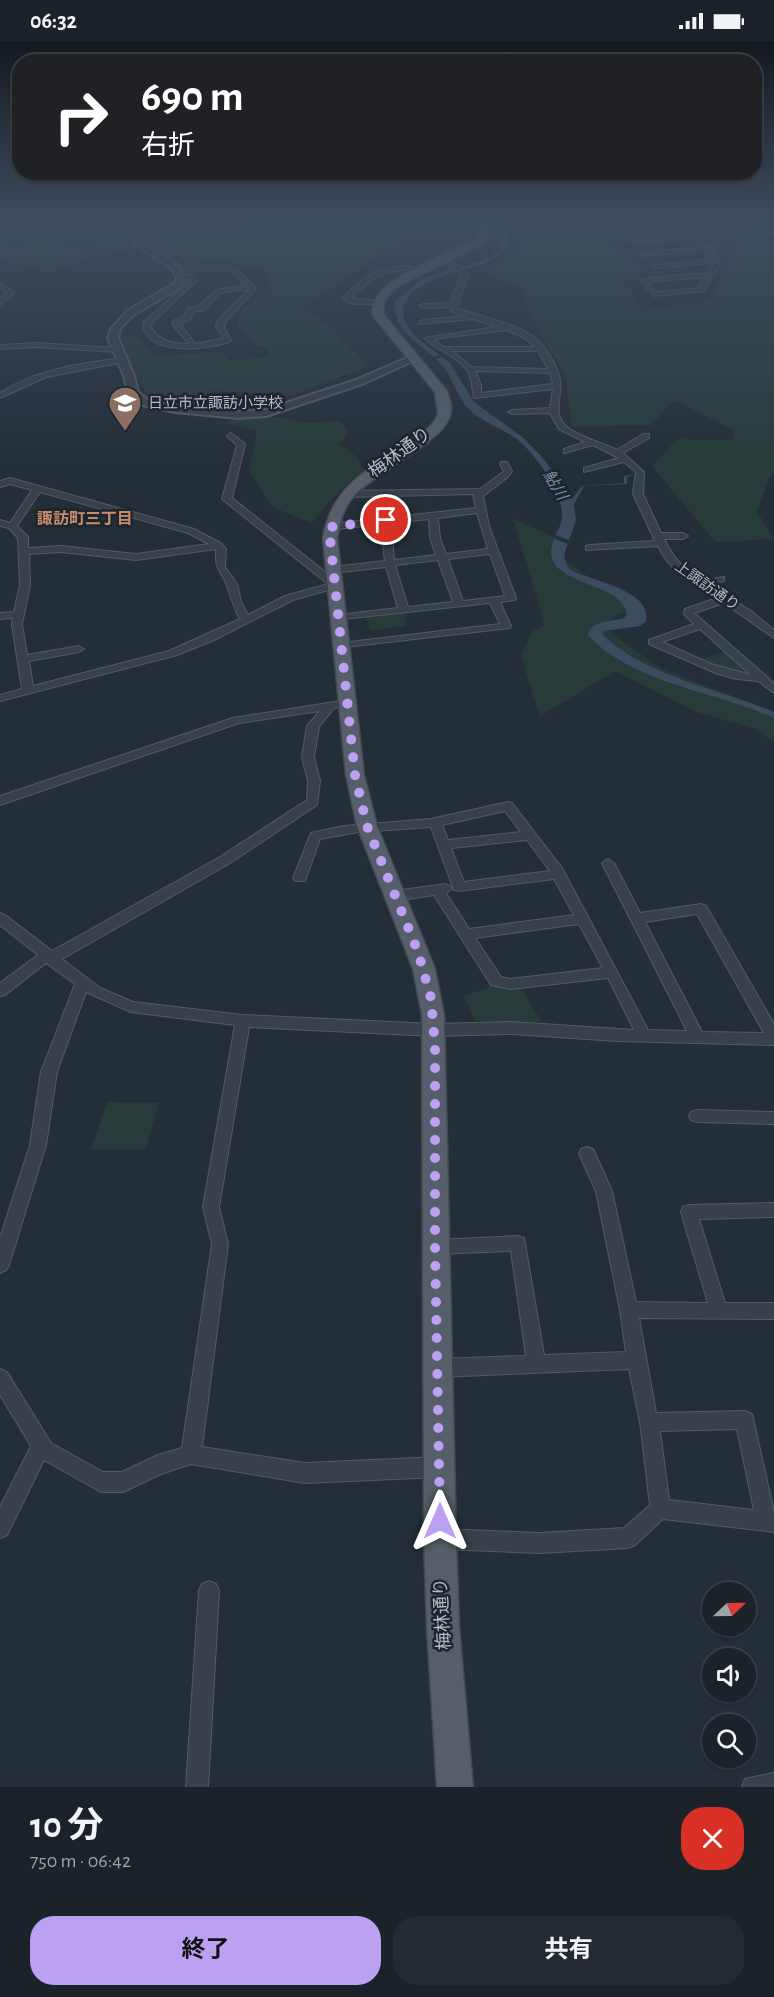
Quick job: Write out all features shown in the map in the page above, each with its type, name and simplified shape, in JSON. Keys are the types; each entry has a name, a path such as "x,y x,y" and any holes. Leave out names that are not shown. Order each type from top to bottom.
{"main road":[{"name":"梅林通り","path":"378,303 379,316 412,359 441,391 445,407 441,422 428,435 348,494 334,513 330,527 341,646 338,705 367,826 424,969 431,998 434,1030 440,1539 443,1627 455,1787"}],"street":[{"path":"148,303 129,315 117,326 113,338 129,376 133,393 146,403 175,409 238,415 276,410 352,384 412,359"},
{"path":"171,303 146,325 147,331 157,340 180,346 223,342 228,339 220,327 221,321 239,303"},
{"path":"156,318 177,321 187,317 190,310 201,308 206,303"},
{"path":"423,306 453,305 454,309 473,317 527,335 542,349 556,386 554,410 512,412"},
{"path":"423,322 473,317"},
{"path":"177,321 176,324 194,346"},
{"path":"508,328 428,338 441,349 456,356 470,369 477,385 477,396 556,386"},
{"path":"0,345 32,342"},
{"path":"0,345 36,345 119,355"},
{"path":"0,353 13,346"},
{"path":"441,349 542,349"},
{"path":"0,396 15,386 53,370 119,355"},
{"path":"470,369 552,371"},
{"name":"上諏訪通り","path":"554,410 558,423 563,428 618,453 640,471 638,494 672,563 700,584 747,613 774,635"},
{"path":"231,436 241,444 227,499 333,577"},
{"path":"618,453 646,436"},
{"path":"567,451 594,442"},
{"path":"587,470 626,459"},
{"path":"478,495 505,475 508,471 504,464"},
{"path":"0,483 10,481 191,531 219,546 136,556 61,549 23,550"},
{"path":"12,526 37,489"},
{"path":"338,618 511,598 484,526 477,491 348,494"},
{"path":"330,527 482,510"},
{"path":"433,514 435,538 459,604"},
{"path":"386,520 385,540 389,563 404,610"},
{"path":"0,523 12,526 23,537 25,585 16,624 28,691"},
{"path":"589,548 683,537"},
{"path":"221,549 220,567 232,584 236,602 245,619"},
{"path":"0,698 173,653 333,577 389,563 493,551"},
{"path":"700,584 720,579"},
{"path":"724,599 689,611 702,626 774,690"},
{"path":"341,646 506,626 494,600"},
{"path":"0,616 18,615"},
{"path":"702,626 653,642 696,661 749,680 762,678"},
{"path":"23,659 79,649"},
{"path":"0,801 237,720 338,705"},
{"path":"0,991 48,957 225,860 314,802 315,781 308,757 313,726 338,705"},
{"path":"300,878 315,836 367,826 435,822 508,806 558,874 644,1036"},
{"path":"435,822 459,887"},
{"path":"444,845 530,835"},
{"path":"608,863 698,1036"},
{"path":"395,896 558,874"},
{"path":"437,890 496,981 510,984 612,972"},
{"path":"638,918 702,909 774,1038"},
{"path":"0,918 95,992 131,1006 243,1020 434,1030 512,1028 644,1036 774,1038"},
{"path":"466,934 583,919"},
{"path":"0,1265 38,1145 49,1072 82,982"},
{"path":"191,1455 220,1244 211,1207 243,1020"},
{"path":"697,1116 774,1118"},
{"path":"587,1154 604,1191 629,1310 636,1360 649,1422 660,1509"},
{"path":"719,1311 690,1212 774,1210"},
{"path":"435,1246 518,1243 536,1364"},
{"path":"629,1310 774,1311"},
{"path":"437,1368 636,1360"},
{"path":"0,1378 44,1450 101,1482 123,1482 158,1466 191,1455 305,1473 440,1467"},
{"path":"440,1539 540,1543 628,1538 660,1509 770,1522 745,1420 649,1422"},
{"path":"0,1528 41,1445"},
{"path":"197,1787 209,1591"},
{"path":"753,1787 774,1784"}],"green space":[{"path":"251,303 308,303 303,307 330,327 370,366 293,395 212,391 198,408 148,398 127,356 121,334 139,338 153,356 221,352 230,361 268,357 268,348 256,345 237,326 243,309"},
{"path":"527,303 637,303 641,311 692,303 774,303 774,475 770,477 757,511 774,539 715,542 652,466 677,439 731,440 735,431 674,400 651,425 572,427 566,375 541,334"},
{"path":"278,417 306,423 341,421 348,432 339,444 356,456 364,470 342,489 311,523 272,507 249,470 257,431 225,423 239,418"},
{"path":"513,519 559,539 559,548 564,559 634,610 616,615 606,625 615,636 662,669 757,705 774,715 774,742 753,728 697,712 615,671 540,716 521,656 532,631 545,625"},
{"path":"404,612 407,626 370,630 366,616"},
{"path":"730,650 762,678 749,680 694,661"},
{"path":"518,983 542,1022 475,1021 464,996 490,987"},
{"path":"107,1102 159,1103 146,1149 91,1149"}],"water":[{"path":"395,303 405,303 403,312 409,328 425,345 440,355 434,357 413,340 401,327 395,311"},
{"name":"鮎川","path":"442,357 450,363 474,402 521,436 543,458 572,499 582,486 624,483 624,476 637,474 627,477 627,484 584,486 574,504 576,521 569,540 555,535 561,524 562,513 560,501 548,476 523,444 477,416 466,406 446,371 436,359"},
{"path":"554,539 568,544 565,558 571,570 630,594 645,610 646,621 640,626 603,631 603,635 620,649 661,671 774,712 774,718 651,676 627,665 606,651 588,635 597,624 624,618 627,614 622,603 611,594 567,575 556,566 551,555"}],"place":[{"name":"日立市立諏訪小学校","path":"125,432"}],"district":[{"name":"諏訪町三丁目","path":"85,519"}],"route":[{"path":"386,520 330,527 330,538 355,775 367,826 418,952 431,998 435,1046 435,1246 440,1521"}]}
